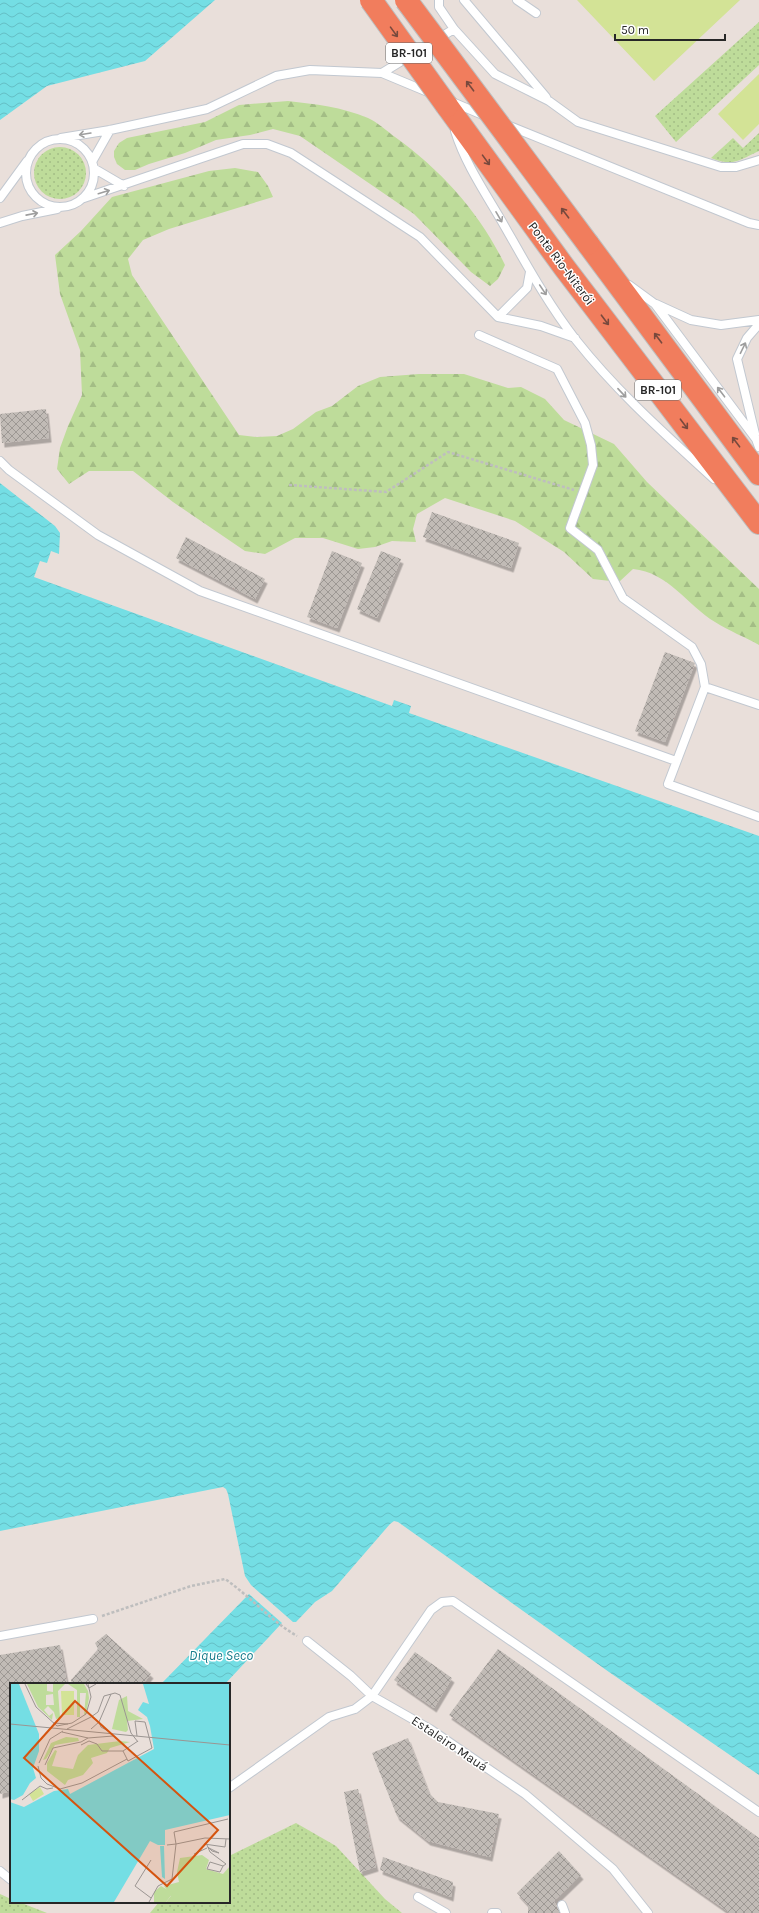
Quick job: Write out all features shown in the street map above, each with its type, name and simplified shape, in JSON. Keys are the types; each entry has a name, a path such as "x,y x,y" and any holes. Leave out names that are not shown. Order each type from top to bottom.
{"highway":[{"name":"Ponte Rio-Niterói","path":"371,0 564,267 756,518"},
{"name":"BR-101","path":"406,0 759,474"}],"lane":[{"path":"439,0 439,7 454,29 495,74 549,101 578,122 721,167 736,167 759,160"},
{"path":"464,0 549,101"},
{"path":"517,0 536,13"},
{"path":"382,73 454,29"},
{"path":"0,198 34,151 42,144 51,140 110,130 207,108 276,76 310,70 382,73 578,155 749,224 759,226"},
{"path":"447,106 467,162 530,272 575,338 644,416 756,518"},
{"path":"0,223 22,216 65,208 76,204 84,198 91,190 95,180 94,164 110,130"},
{"path":"61,138 80,144 94,164 124,186"},
{"path":"84,198 124,186 244,144 267,144 291,153 420,237 498,317 541,326 575,338"},
{"path":"28,159 26,180 30,190 36,198 45,204 65,208"},
{"path":"607,271 655,304 692,320 722,325 759,320"},
{"path":"498,317 527,288 530,272"},
{"path":"655,304 758,443"},
{"path":"758,443 737,359 747,338 759,324"},
{"path":"479,335 557,369 585,423 591,445 593,465 570,528 598,550 624,598 692,647 701,664 705,687 668,784 759,817"},
{"path":"0,462 98,535 200,591 676,761"},
{"path":"705,687 759,705"},
{"path":"230,1787 329,1717 355,1709 372,1696 431,1610 442,1602 453,1602 759,1812"},
{"path":"0,1636 93,1619"},
{"name":"Estaleiro Mauá","path":"307,1641 351,1676 372,1696 430,1729 525,1794 613,1869 648,1913"},
{"path":"0,1871 10,1879"},
{"path":"418,1897 446,1913"},
{"path":"492,1913 497,1913"}],"path":[{"path":"289,485 386,492 448,452 582,492"},
{"path":"93,1619 191,1586 225,1579 240,1589 284,1628 307,1641"}],"green space":[{"path":"577,0 740,0 654,81"},
{"path":"759,22 759,65 676,142 655,116"},
{"path":"759,74 759,124 743,140 718,114"},
{"path":"288,101 318,105 358,114 378,124 412,150 458,194 484,228 505,265 498,279 490,286 471,272 414,214 300,136 273,129 250,135 216,140 185,153 135,170 125,170 117,164 114,157 114,151 119,143 127,138 205,122 239,105"},
{"path":"759,133 759,151 741,160 731,162 719,161 711,158 733,138 743,148"},
{"path":"55,147 65,147 79,154 86,168 86,178 79,192 65,199 55,199 45,195 38,188 34,178 34,168 38,158 45,151"},
{"path":"235,168 258,172 268,186 273,197 169,229 143,240 128,259 132,275 239,435 257,437 277,436 293,429 316,412 332,406 358,386 380,377 419,374 464,374 508,388 521,387 545,399 564,420 614,444 647,482 759,589 759,645 715,622 677,590 657,576 645,571 633,569 619,582 593,579 564,552 515,521 445,498 417,514 413,529 416,542 392,541 375,547 358,549 323,538 295,538 265,554 245,551 173,502 133,471 89,471 69,484 57,469 60,448 82,395 80,350 60,294 55,255 81,231 112,197 209,171"},
{"path":"296,1823 336,1846 385,1899 402,1913 150,1913 158,1903 230,1903 230,1856"},
{"path":"0,1894 10,1899 10,1903 22,1903 47,1913 0,1913"}],"water":[{"path":"0,0 215,0 145,61 47,86 0,120"},
{"path":"0,483 55,526 60,533 59,554 51,551 47,563 40,561 34,577 392,706 394,700 411,706 409,713 759,836 759,1775 609,1672 398,1522 394,1521 390,1524 332,1591 315,1602 296,1622 293,1622 251,1585 245,1576 228,1494 226,1489 223,1487 0,1531"},
{"name":"Dique Seco","path":"249,1594 282,1623 226,1683 162,1683"}],"building":[{"path":"46,409 49,438 2,443 0,414"},
{"path":"432,512 519,543 511,568 423,537"},
{"path":"186,537 265,579 255,599 176,558"},
{"path":"332,551 362,563 337,628 307,617"},
{"path":"381,551 401,559 377,618 357,609"},
{"path":"665,652 695,663 665,742 635,731"},
{"path":"106,1634 151,1674 144,1683 72,1683 71,1680 98,1649 95,1643"},
{"path":"60,1645 67,1683 10,1683 10,1791 0,1794 0,1655"},
{"path":"498,1649 759,1838 759,1913 730,1913 449,1715"},
{"path":"415,1652 452,1678 434,1708 394,1680"},
{"path":"408,1738 429,1793 438,1802 499,1814 490,1857 428,1841 397,1816 372,1753"},
{"path":"358,1789 376,1867 360,1872 344,1792"},
{"path":"559,1851 581,1875 554,1901 560,1913 528,1913 528,1905 517,1893"},
{"path":"383,1857 453,1882 451,1897 380,1870"}]}
